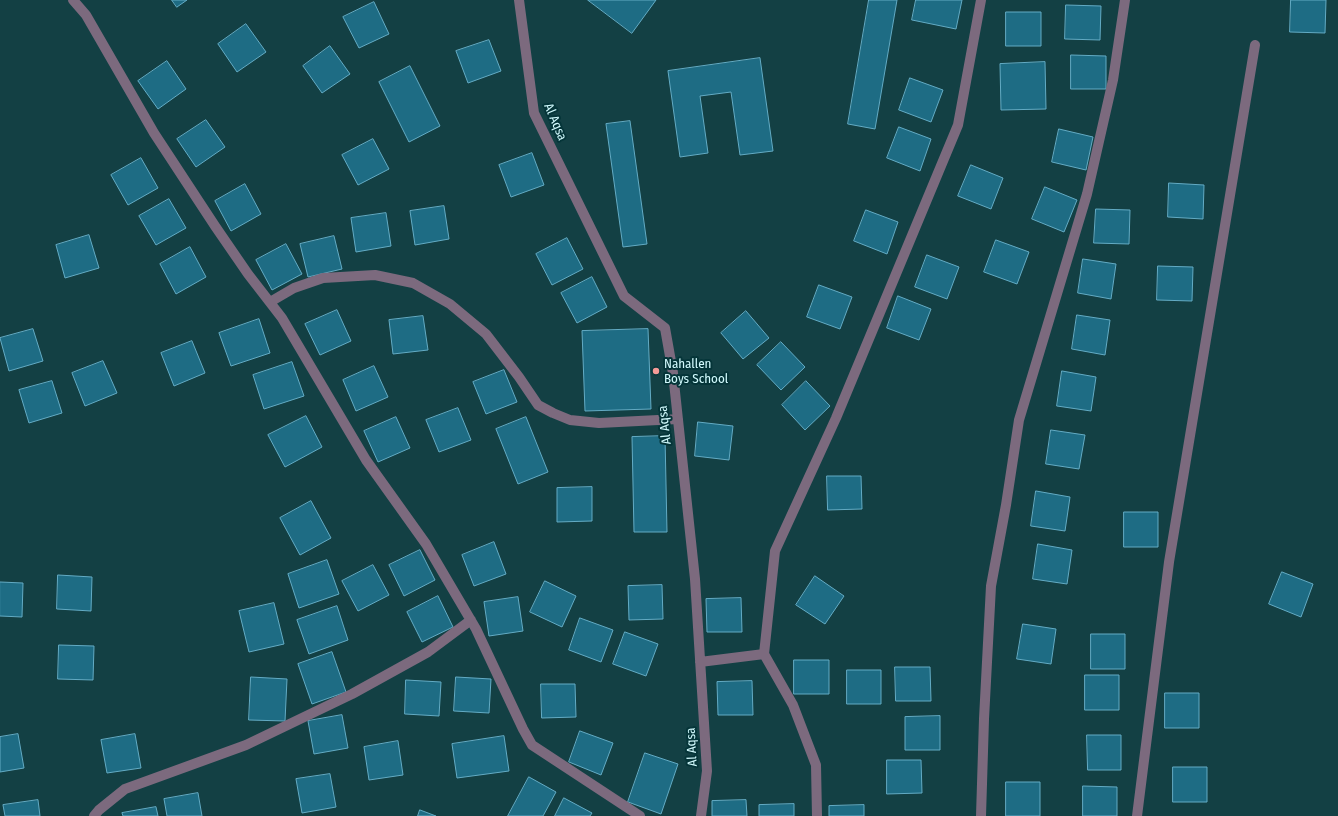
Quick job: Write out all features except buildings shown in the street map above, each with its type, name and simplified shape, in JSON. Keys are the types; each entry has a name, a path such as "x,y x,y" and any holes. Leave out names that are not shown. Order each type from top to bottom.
{"street":[{"path":"73,0 86,14 154,133 248,274 282,318 366,460 426,544 476,629 532,745 640,816"},
{"name":"Al Aqsa","path":"519,0 534,113 624,296 665,328 673,373 695,579 707,771 701,816"},
{"path":"816,816 816,766 793,705 764,654 775,551 836,418 958,125 981,0"},
{"path":"981,816 984,719 991,586 1019,420 1087,194 1113,80 1125,0"},
{"path":"1137,816 1169,562 1255,45"},
{"path":"270,302 294,288 323,278 375,275 413,284 450,304 486,334 519,377 538,405 553,413 570,420 599,423 678,420"},
{"path":"94,816 99,810 125,789 246,745 352,694 428,652 471,620"},
{"path":"700,662 764,654"}],"place":[{"name":"Nahallen Boys School","path":"656,371"}]}
